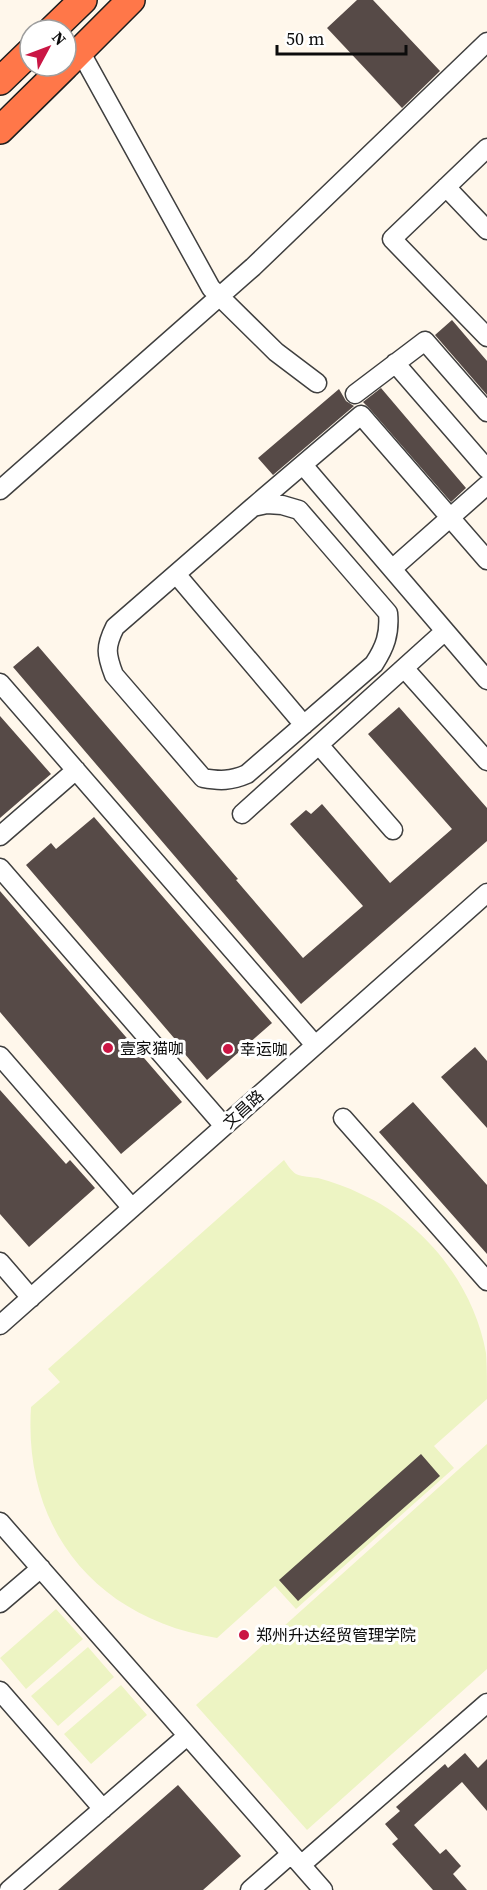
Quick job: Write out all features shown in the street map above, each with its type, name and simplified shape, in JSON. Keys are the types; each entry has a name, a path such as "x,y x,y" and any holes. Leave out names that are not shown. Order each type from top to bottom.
{"highway":[{"path":"64,18 83,0"},
{"path":"78,52 131,0"},
{"path":"0,81 18,64"},
{"path":"0,130 52,78"}],"street":[{"path":"0,490 220,296 329,195 487,42"},
{"path":"78,73 211,288 276,352 317,383"},
{"path":"487,147 392,239 487,337"},
{"path":"446,187 487,230"},
{"path":"355,394 425,341 487,412"},
{"path":"395,363 487,469"},
{"path":"253,507 267,504 299,510 388,614 390,627 386,645 374,664 248,774 231,780 218,781 203,778 114,675 108,657 108,640 115,627 253,507 361,415 487,560"},
{"path":"303,465 487,680"},
{"path":"392,569 487,485"},
{"path":"176,574 304,725"},
{"path":"242,814 445,632"},
{"path":"404,668 487,761"},
{"path":"0,683 315,1046"},
{"path":"319,745 393,830"},
{"path":"0,836 76,770"},
{"path":"0,868 224,1126"},
{"name":"文昌路","path":"0,1325 487,893"},
{"path":"0,1056 132,1208"},
{"path":"344,1118 485,1274"},
{"path":"0,1262 32,1298"},
{"path":"0,1522 323,1890"},
{"path":"0,1604 41,1568"},
{"path":"0,1691 103,1809"},
{"path":"250,1890 296,1860 487,1703"},
{"path":"9,1890 187,1736"}],"green space":[{"path":"284,1160 296,1174 340,1185 384,1206 405,1221 443,1258 458,1280 480,1328 486,1353 487,1399 434,1446 454,1468 296,1609 275,1586 217,1638 174,1628 136,1611 103,1589 76,1562 55,1529 40,1492 32,1451 31,1407 60,1382 48,1369"},
{"path":"487,1444 487,1669 307,1830 196,1705"},
{"path":"56,1609 83,1639 26,1689 0,1658"},
{"path":"88,1647 114,1677 58,1726 31,1696"},
{"path":"121,1685 147,1715 91,1764 64,1734"}],"building":[{"path":"357,0 373,0 440,71 402,108 327,28"},
{"path":"452,320 487,361 487,395 435,335"},
{"path":"381,388 466,488 451,502 363,402"},
{"path":"339,389 346,401 354,406 273,475 258,458"},
{"path":"38,646 303,958 363,906 290,824 306,810 311,814 322,804 390,883 452,829 368,734 399,707 487,808 487,841 301,1004 13,667"},
{"path":"0,716 51,774 0,818"},
{"path":"94,817 272,1023 207,1080 184,1053 186,1052 26,865 51,843 56,849"},
{"path":"0,891 182,1102 121,1154 0,1012"},
{"path":"475,1047 487,1061 487,1128 441,1077"},
{"path":"0,1090 66,1164 70,1160 95,1188 29,1247 0,1214"},
{"path":"413,1102 487,1185 487,1254 379,1132"},
{"path":"421,1454 440,1476 298,1601 279,1580"},
{"path":"465,1753 478,1768 487,1759 487,1811 462,1782 414,1825 440,1854 446,1849 461,1866 453,1874 467,1890 433,1890 392,1844 398,1839 385,1824 400,1811 396,1807 445,1764 448,1768"},
{"path":"178,1785 241,1856 203,1890 58,1890"}],"place":[{"name":"壹家猫咖","path":"108,1048"},
{"name":"幸运咖","path":"228,1049"},
{"name":"郑州升达经贸管理学院","path":"244,1635"}]}
